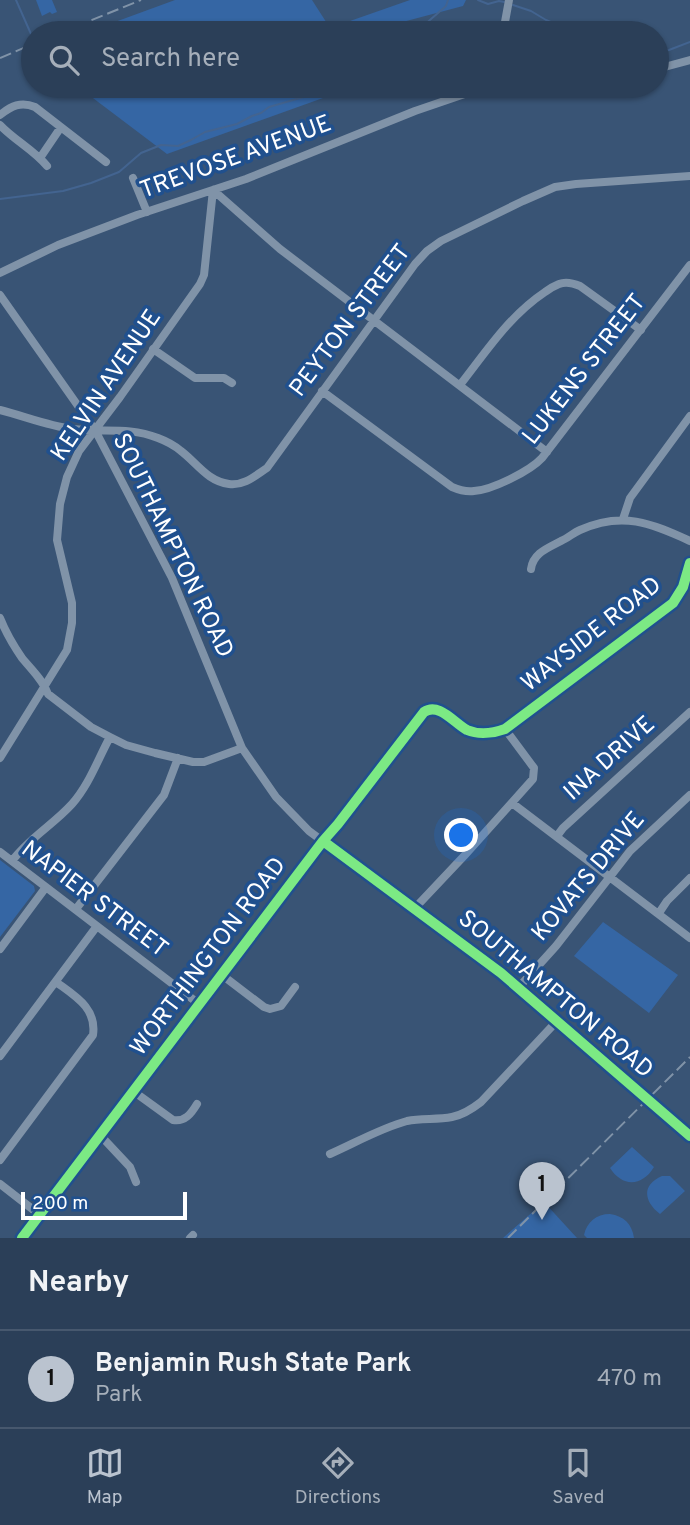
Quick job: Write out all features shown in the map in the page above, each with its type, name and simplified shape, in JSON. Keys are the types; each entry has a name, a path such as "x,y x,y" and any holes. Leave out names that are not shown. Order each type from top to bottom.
{"street":[{"path":"505,21 509,3"},
{"path":"669,66 690,60"},
{"name":"TREVOSE AVENUE","path":"0,273 58,245 246,179 453,98"},
{"path":"0,116 13,106 26,104 35,107 106,162"},
{"path":"0,125 47,166"},
{"path":"40,158 61,127"},
{"name":"PEYTON STREET","path":"95,430 132,430 158,438 181,450 209,477 226,484 245,482 267,468 415,264 431,247 555,187 690,176"},
{"path":"133,178 147,212"},
{"path":"213,190 280,249 547,452"},
{"name":"KELVIN AVENUE","path":"0,758 67,650 72,623 72,603 57,540 60,504 67,477 79,451 201,284 213,190"},
{"name":"LUKENS STREET","path":"322,390 442,481 458,490 475,491 487,488 536,464 547,452 690,265"},
{"path":"460,385 516,316 539,296 559,284 570,282 580,286 641,330"},
{"name":"SOUTHAMPTON ROAD","path":"0,295 95,430 172,578 242,748 276,797 309,831 519,987 690,1136"},
{"path":"153,349 195,378 224,378 232,383"},
{"path":"0,410 69,429 95,430"},
{"path":"624,519 630,498 690,416"},
{"path":"531,569 540,552 577,531 604,522 624,519 652,524 690,541"},
{"name":"WAYSIDE ROAD","path":"505,729 673,603 683,587 690,563"},
{"path":"0,618 3,636 48,694 91,727 126,744 193,762 204,762 242,748"},
{"name":"WORTHINGTON ROAD","path":"22,1238 421,715 428,709 434,709 474,732 490,733 505,729"},
{"name":"INA DRIVE","path":"557,836 690,712"},
{"path":"415,909 533,779 534,771 505,729"},
{"path":"12,861 22,847 78,797 110,737"},
{"path":"76,909 164,795 178,758"},
{"name":"KOVATS DRIVE","path":"519,987 556,946 630,850 690,795"},
{"path":"512,803 690,937"},
{"name":"NAPIER STREET","path":"0,852 199,1004"},
{"path":"659,914 667,901 690,878"},
{"path":"0,949 46,887"},
{"path":"0,1056 97,926"},
{"path":"222,975 270,1009 281,1006 295,987"},
{"path":"0,1160 93,1035 94,1022 89,1010 56,982"},
{"path":"330,1154 392,1126 429,1118 452,1117 471,1109 481,1102 557,1021"},
{"path":"133,1091 173,1120 186,1118 197,1104"},
{"path":"100,1135 130,1167 136,1182"},
{"path":"0,1184 40,1215"}],"shaded area":[{"path":"36,0 52,0 57,12 42,16"},
{"path":"175,0 312,0 326,21 118,21"},
{"path":"410,0 466,0 463,6 406,21 350,21"},
{"path":"93,98 323,98 167,154"},
{"path":"0,860 34,886 35,891 0,937"},
{"path":"603,922 678,975 649,1013 574,956"},
{"path":"632,1147 654,1167 644,1178 632,1182 620,1179 610,1168"},
{"path":"662,1176 670,1176 685,1191 660,1214 647,1194 651,1184"},
{"path":"544,1202 577,1238 503,1238"},
{"path":"610,1214 626,1222 634,1238 587,1238 584,1235 593,1220 600,1215"}],"waterway":[{"path":"16,0 25,21"},
{"path":"429,21 446,6 448,0"},
{"path":"478,0 488,4 504,2"},
{"path":"513,5 548,21"},
{"path":"669,50 690,42"},
{"path":"0,199 63,191 91,183 119,172 141,153 161,145 178,146 205,132 237,124 269,107 300,98"}],"railway":[{"path":"89,21 141,0"},
{"path":"0,58 21,49"},
{"path":"508,1238 690,1057"}],"cycle path":[{"path":"22,1238 424,712 441,711 462,727 476,733 505,729 673,603 683,587 690,563"},
{"path":"323,841 501,973 690,1136"}],"place":[{"name":"Benjamin Rush State Park","path":"542,1220"}]}
